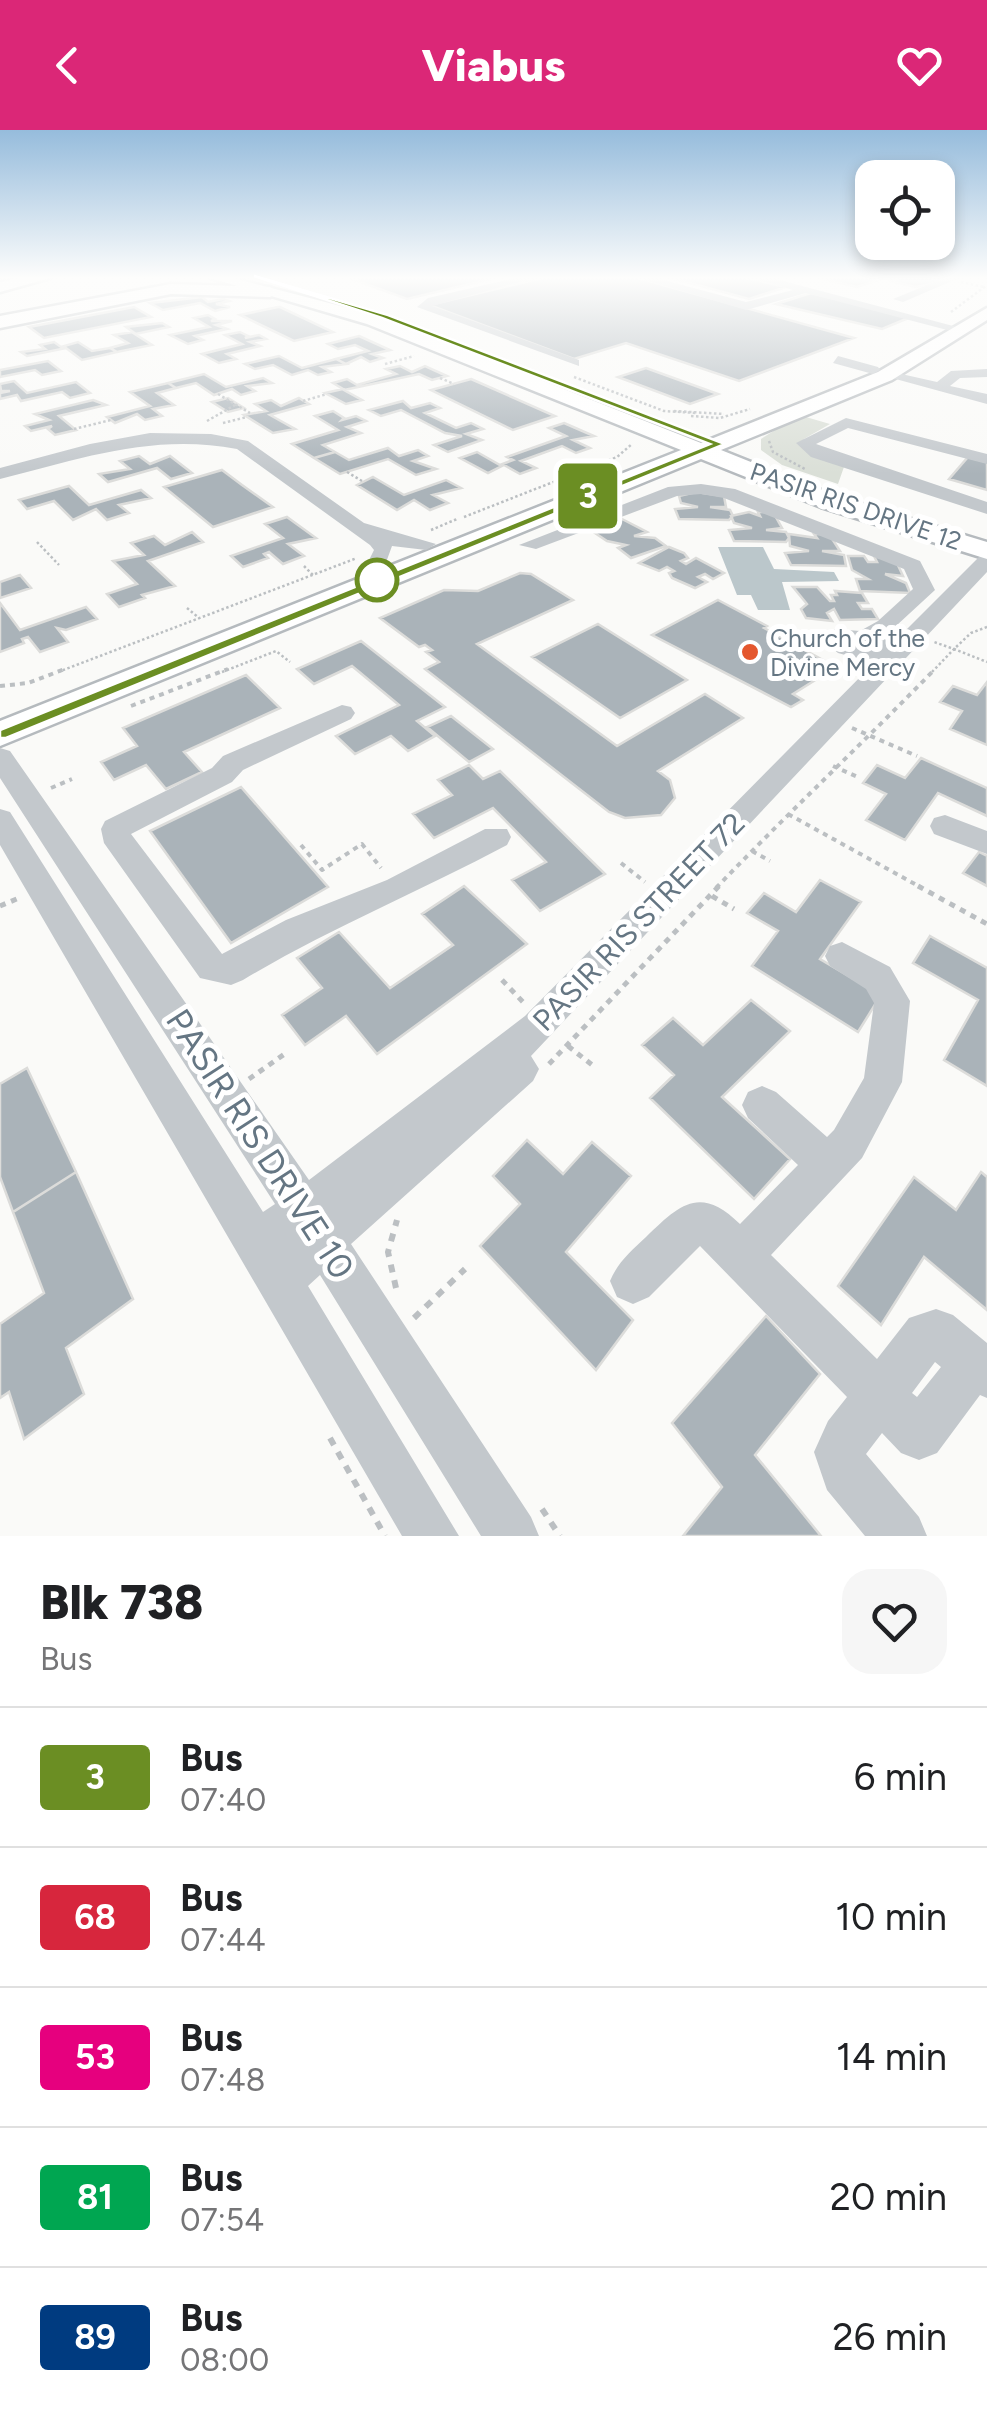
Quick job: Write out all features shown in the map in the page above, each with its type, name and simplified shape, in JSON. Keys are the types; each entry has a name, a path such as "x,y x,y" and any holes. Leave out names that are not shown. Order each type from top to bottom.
{"main road":[{"name":"PASIR RIS DRIVE 12","path":"442,344 648,444 699,431 773,471 911,531 987,551"},
{"path":"699,431 886,372 926,344"},
{"path":"0,734 648,444 767,414 886,372 926,344"},
{"path":"767,414 755,437 755,446 773,471"},
{"path":"1,694 426,544 648,444 704,465 773,471"},
{"name":"PASIR RIS DRIVE 12","path":"773,471 987,536"}],"street":[{"path":"522,344 574,363"},
{"path":"838,360 983,395"},
{"path":"886,372 983,395"},
{"path":"944,383 956,374 987,374"},
{"path":"987,459 846,423 820,432 804,443 816,453 987,508"},
{"path":"0,477 121,441 159,436 220,439 249,450 394,541 426,544"},
{"path":"918,486 957,451"},
{"path":"529,545 674,491 728,493 913,564 924,590 886,626 902,651"},
{"path":"312,493 381,557"},
{"name":"PASIR RIS STREET 72","path":"268,1263 313,1224 352,1176 538,1028 987,560"},
{"name":"PASIR RIS STREET 72","path":"313,1224 366,1200 542,1050 706,891 860,732 902,651 987,578"},
{"path":"342,714 298,734 296,752 274,766 258,769 225,754 222,775 116,829 115,835 203,960 219,971 232,970 298,930 398,889 496,837"},
{"name":"PASIR RIS DRIVE 10","path":"0,757 313,1224 525,1520"},
{"name":"PASIR RIS DRIVE 10","path":"0,820 432,1536"},
{"path":"944,826 987,843"},
{"path":"96,895 141,872"},
{"path":"742,1254 848,1144 883,1082 892,1001 878,978 842,956"},
{"path":"172,1100 213,1072"},
{"path":"762,1106 827,1164"},
{"path":"633,1280 690,1223 700,1220 742,1254 919,1435 981,1368"},
{"path":"877,1395 840,1452 845,1472 900,1536"}],"path":[{"path":"385,364 420,354"},
{"path":"440,378 454,384"},
{"path":"218,394 250,413"},
{"path":"303,400 328,394"},
{"path":"210,420 222,408 236,404"},
{"path":"699,431 737,418 767,414"},
{"path":"74,429 111,420"},
{"path":"464,517 648,444"},
{"path":"768,446 810,471"},
{"path":"347,472 362,480"},
{"path":"37,542 59,565"},
{"path":"1,694 313,576 381,557"},
{"path":"304,566 313,576"},
{"path":"187,608 200,618"},
{"path":"544,1070 706,891 788,814 860,732 971,633 987,628"},
{"path":"902,651 954,649 987,662"},
{"path":"127,707 276,651 290,662"},
{"path":"860,732 916,756"},
{"path":"833,766 860,778"},
{"path":"50,788 72,778"},
{"path":"788,814 987,924"},
{"path":"301,845 322,870 362,844 398,889"},
{"path":"752,851 770,861"},
{"path":"621,863 641,880"},
{"path":"706,891 734,909"},
{"path":"0,906 24,896"},
{"path":"502,980 521,999"},
{"path":"568,1045 596,1068"},
{"path":"256,1074 286,1054"},
{"path":"398,1217 388,1252 397,1290 425,1333"},
{"path":"415,1317 465,1269"},
{"path":"525,1520 560,1536"}],"shaded area":[{"path":"799,415 830,424 804,439 845,464 838,484 782,465 761,450 761,439"},
{"path":"718,547 763,547 774,569 834,572 839,581 782,582 790,610 758,610 751,595 737,595"}],"building":[{"path":"81,344 92,351 110,348 117,352 82,360 66,348 27,356 21,352 45,349 40,345"},
{"path":"126,344 152,345 117,352 110,348"},
{"path":"242,344 260,346 227,354 236,359 219,363 202,354"},
{"path":"328,344 376,344 390,350 372,354 383,358 370,362 361,357 346,364 336,359 368,351 355,345 338,349"},
{"path":"533,344 624,344 574,359"},
{"path":"628,344 839,344 739,381"},
{"path":"279,356 302,368 336,359 346,364 322,367 331,372 318,375 308,370 292,375 273,365 255,369 245,364"},
{"path":"48,361 61,371 42,375 35,370 0,377 0,370"},
{"path":"400,366 412,372 425,366 447,376 432,380 419,374 344,390 362,400 346,404 325,393 343,389 333,383 347,379 357,385 396,374 386,369"},
{"path":"646,368 718,394 690,404 618,377"},
{"path":"204,374 226,387 263,378 272,383 247,386 255,391 241,395 232,389 214,395 196,383 176,388 168,383"},
{"path":"471,379 555,416 513,430 431,390"},
{"path":"14,381 27,393 76,382 90,393 70,398 62,392 21,401 17,395 0,399 0,393 10,391 1,391 0,384"},
{"path":"168,383 176,388 157,393 174,405 153,409 162,416 145,420 137,414 115,423 107,417 150,406 130,392"},
{"path":"228,398 244,408 228,412 212,402"},
{"path":"299,398 309,404 270,415 295,429 273,433 244,415 266,411 255,404 271,400 281,406"},
{"path":"93,400 106,405 59,416 76,430 55,435 48,429 52,426 31,431 25,426 49,420 35,414"},
{"path":"403,401 411,408 430,403 440,408 425,413 456,428 471,423 483,429 466,434 482,440 448,452 434,445 462,436 445,433 401,410 381,416 369,410"},
{"path":"333,411 342,420 356,416 366,421 347,427 361,433 323,445 335,452 314,458 292,444 338,430 315,416"},
{"path":"564,423 594,436 573,440 590,448 576,453 562,446 521,461 536,468 520,474 504,465 488,473 460,458 477,452 500,465 513,460 507,457 566,436 549,428"},
{"path":"388,448 399,456 418,450 428,456 413,461 436,469 416,475 388,459 340,474 314,458 335,452 349,460"},
{"path":"139,456 150,464 170,456 192,473 171,479 157,468 108,482 99,474 130,469 120,461"},
{"path":"968,457 987,462 987,490 949,479"},
{"path":"222,470 273,507 213,527 164,487"},
{"path":"373,477 404,495 446,480 461,488 433,495 448,503 430,510 414,500 397,510 357,485"},
{"path":"69,486 89,505 141,490 151,498 119,505 129,513 107,520 96,509 73,520 54,501 27,509 19,500"},
{"path":"696,492 724,496 726,507 710,507 730,510 733,516 729,520 679,519 675,509 698,507 681,503 679,496"},
{"path":"749,512 760,516 758,512 773,512 782,528 766,530 786,532 789,538 786,542 734,541 729,530 752,528 734,523 731,516"},
{"path":"287,517 316,538 288,544 304,556 283,564 269,552 264,554 268,558 243,567 231,556 283,538 265,524"},
{"path":"622,519 647,532 634,536 655,538 666,546 631,558 618,548 626,545 607,541 592,531 604,526 612,530 618,527 611,524"},
{"path":"192,532 203,542 148,561 175,586 142,595 145,598 119,607 107,594 137,584 113,561 144,555 131,543 154,536 165,545"},
{"path":"789,534 817,538 814,534 829,534 840,551 822,551 844,555 846,566 791,565 785,553 809,551 790,546"},
{"path":"669,547 684,553 688,558 681,561 686,564 696,558 724,573 713,579 705,574 698,577 707,582 695,588 672,578 669,573 674,571 667,567 659,571 639,563"},
{"path":"848,556 864,556 868,562 877,562 874,556 896,561 903,576 885,574 906,583 910,593 860,591 856,579 868,579 852,570"},
{"path":"520,573 531,574 573,600 477,644 617,746 705,694 743,718 658,771 670,780 675,798 661,815 625,818 609,812 425,669 439,662 426,652 432,650 425,645 419,647 380,618 444,590 478,591"},
{"path":"20,575 31,588 0,598 0,582"},
{"path":"793,587 817,587 830,601 834,601 831,595 837,595 835,591 862,593 868,603 858,603 862,609 872,609 878,619 840,620 834,609 827,613 832,621 806,618 801,609 807,604"},
{"name":"Church of the Divine Mercy","path":"718,600 836,667 793,694 803,700 791,707 652,635"},
{"path":"0,603 20,630 86,607 97,619 66,630 57,628 68,642 40,652 28,637 22,639 24,643 0,652"},
{"path":"598,624 687,680 620,718 532,657"},
{"path":"361,641 445,707 417,721 435,736 408,751 391,736 355,754 336,736 399,705 352,666 314,684 297,669"},
{"path":"246,675 280,708 184,752 202,772 166,789 146,765 114,780 101,762 137,746 123,728"},
{"path":"987,682 987,745 950,729 962,711 940,702 953,686 977,695"},
{"path":"451,716 493,749 469,762 427,727"},
{"path":"921,758 987,788 987,816 938,793 905,840 866,820 886,794 863,783 877,765 905,778"},
{"path":"469,765 483,779 500,771 605,874 540,911 512,880 546,862 493,808 434,838 413,814 452,795 438,780"},
{"path":"241,787 328,887 231,943 150,831"},
{"path":"979,852 987,856 987,886 963,873"},
{"path":"820,880 861,902 820,959 881,995 858,1032 752,966 778,931 747,913 764,893 796,912"},
{"path":"464,886 527,944 377,1054 346,1016 305,1045 282,1015 322,988 297,958 339,932 390,988 453,945 422,914"},
{"path":"930,936 987,968 987,1086 944,1060 978,1000 913,963"},
{"path":"751,1000 790,1031 722,1097 790,1159 754,1199 650,1098 674,1075 642,1045 673,1018 703,1045"},
{"path":"27,1068 76,1172 13,1212 0,1177 0,1084"},
{"path":"527,1140 563,1174 592,1142 631,1176 566,1252 633,1320 596,1370 480,1246 520,1204 493,1176"},
{"path":"76,1172 133,1299 66,1348 84,1394 24,1439 9,1392 0,1398 0,1324 44,1293 13,1212"},
{"path":"981,1172 987,1177 987,1310 924,1257 881,1325 838,1286 914,1177 956,1210"},
{"path":"766,1316 820,1374 755,1455 821,1536 683,1536 722,1487 672,1423"}],"bus line":[{"name":"3","path":"0,734 720,444 460,344"}],"place":[{"name":"Church of the Divine Mercy","path":"750,652"}]}
